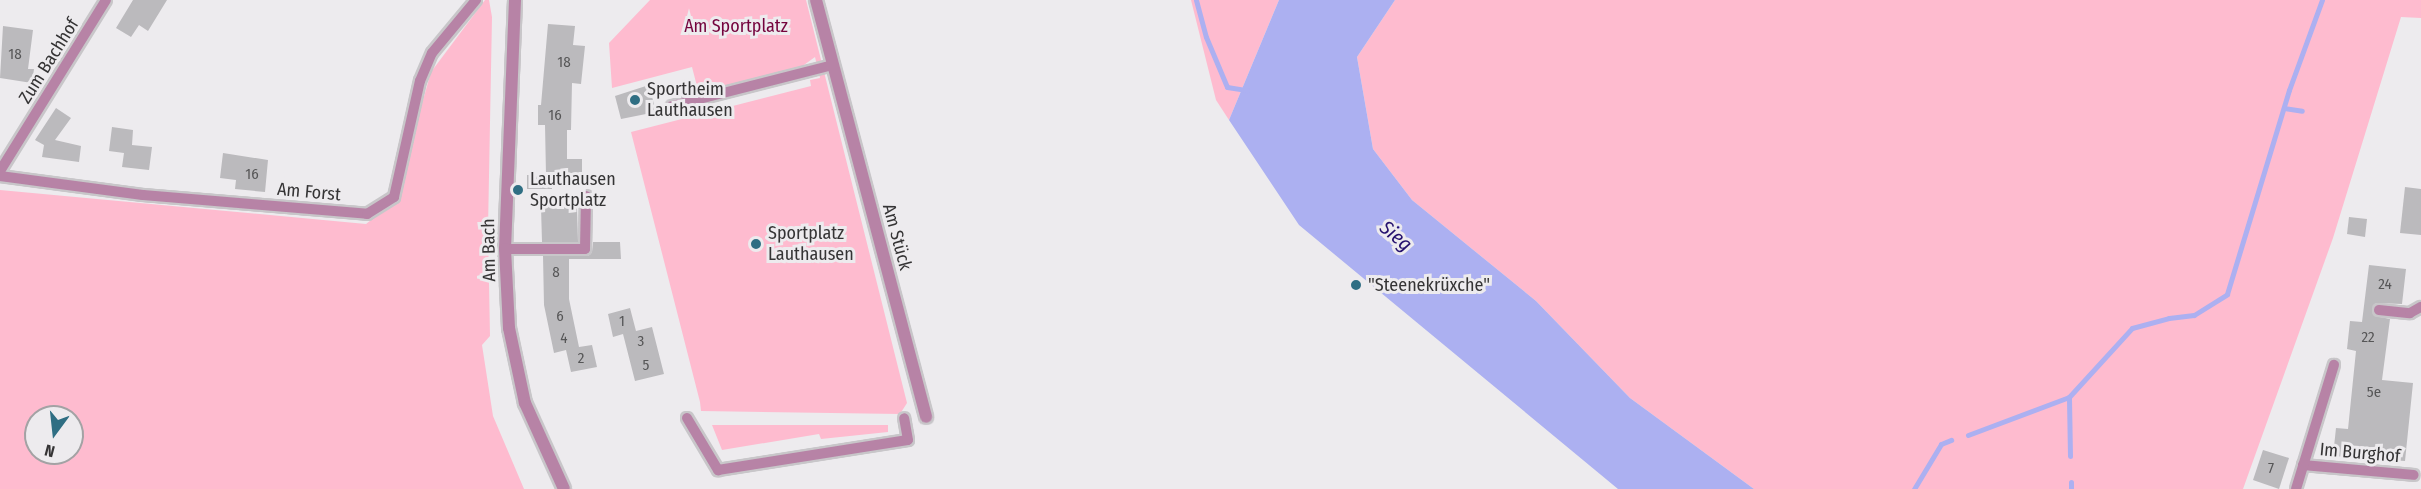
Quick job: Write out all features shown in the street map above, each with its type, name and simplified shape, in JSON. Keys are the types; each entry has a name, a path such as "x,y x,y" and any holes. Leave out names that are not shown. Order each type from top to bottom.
{"street":[{"name":"Am Bach","path":"515,0 505,249 509,328 525,404 564,489"},
{"name":"Am Stück","path":"816,0 926,417"}],"lane":[{"name":"Zum Bachhof","path":"0,171 106,0"},
{"name":"Am Forst","path":"0,176 143,195 367,214 394,196 420,81 432,53 476,0"},
{"path":"672,106 833,65"},
{"path":"505,249 585,249 586,196"},
{"path":"2379,310 2410,313 2421,307"},
{"name":"Im Burghof","path":"2296,489 2334,365"},
{"path":"687,418 718,470 908,440 904,418"},
{"name":"Im Burghof","path":"2303,465 2414,475"}],"green space":[{"path":"485,0 489,0 492,17 488,229 490,336 482,345 493,416 524,489 0,489 0,190 366,224 394,202 431,72"},
{"name":"Sportplatz Lauthausen","path":"650,0 806,0 907,403 900,414 701,411 631,132 811,86 810,80 820,78 815,57 797,70 699,94 692,67 612,88 609,43"},
{"path":"1191,0 1279,0 1229,120 1216,100"},
{"path":"1395,0 2421,0 2421,18 2401,17 2333,238 2243,489 1754,489 1630,398 1536,301 1412,200 1373,149 1357,57"},
{"path":"712,425 888,425 888,432 821,439 819,434 722,450"}],"water":[{"name":"Sieg","path":"1279,0 1395,0 1357,57 1373,149 1412,200 1536,301 1630,398 1754,489 1618,489 1299,225 1229,120"}],"building":[{"path":"133,0 167,0 148,31 139,25 131,37 116,28"},
{"path":"548,24 575,26 573,45 585,46 581,84 572,83 571,130 567,130 567,159 582,159 582,175 552,178 552,189 527,189 527,175 546,175 545,125 538,125 538,105 541,105"},
{"path":"3,26 33,30 28,69 34,69 32,83 0,78"},
{"name":"Sportheim Lauthausen","path":"649,85 656,112 621,119 615,96"},
{"path":"56,108 71,118 55,140 81,146 79,162 42,157 44,145 35,140"},
{"path":"112,127 133,130 132,145 152,147 149,170 122,167 124,153 109,151"},
{"path":"223,153 268,160 265,192 235,189 236,180 220,178"},
{"path":"2405,187 2421,189 2421,235 2400,233"},
{"path":"541,207 577,207 578,242 542,242"},
{"path":"2349,217 2367,219 2365,237 2347,234"},
{"path":"593,242 620,242 621,259 569,259 569,299 579,347 592,345 597,367 571,372 566,350 554,353 544,305 543,256 588,256 592,252"},
{"path":"2369,265 2406,269 2402,304 2376,303 2372,310 2375,316 2390,319 2382,380 2413,383 2405,461 2333,456 2336,428 2348,429 2356,351 2347,349 2350,321 2362,322"},
{"path":"630,308 636,331 652,327 664,374 635,381 623,334 613,337 608,314"},
{"path":"2263,450 2289,458 2279,489 2253,480"}],"waterway":[{"path":"1196,0 1206,37 1227,87 1247,90"},
{"path":"2070,456 2069,397 2132,328 2169,318 2194,315 2227,294 2289,90 2322,0"},
{"path":"2284,108 2302,111"},
{"path":"1968,435 2069,397"},
{"path":"1914,489 1941,444 1951,440"},
{"path":"2071,482 2071,489"}],"place":[{"name":"Sportheim Lauthausen","path":"635,100"},
{"name":"Lauthausen Sportplatz","path":"518,190"},
{"name":"Sportplatz Lauthausen","path":"756,244"},
{"name":"\"Steenekrüxche\"","path":"1356,285"}],"park label":[{"name":"Am Sportplatz","path":"736,26"}]}
